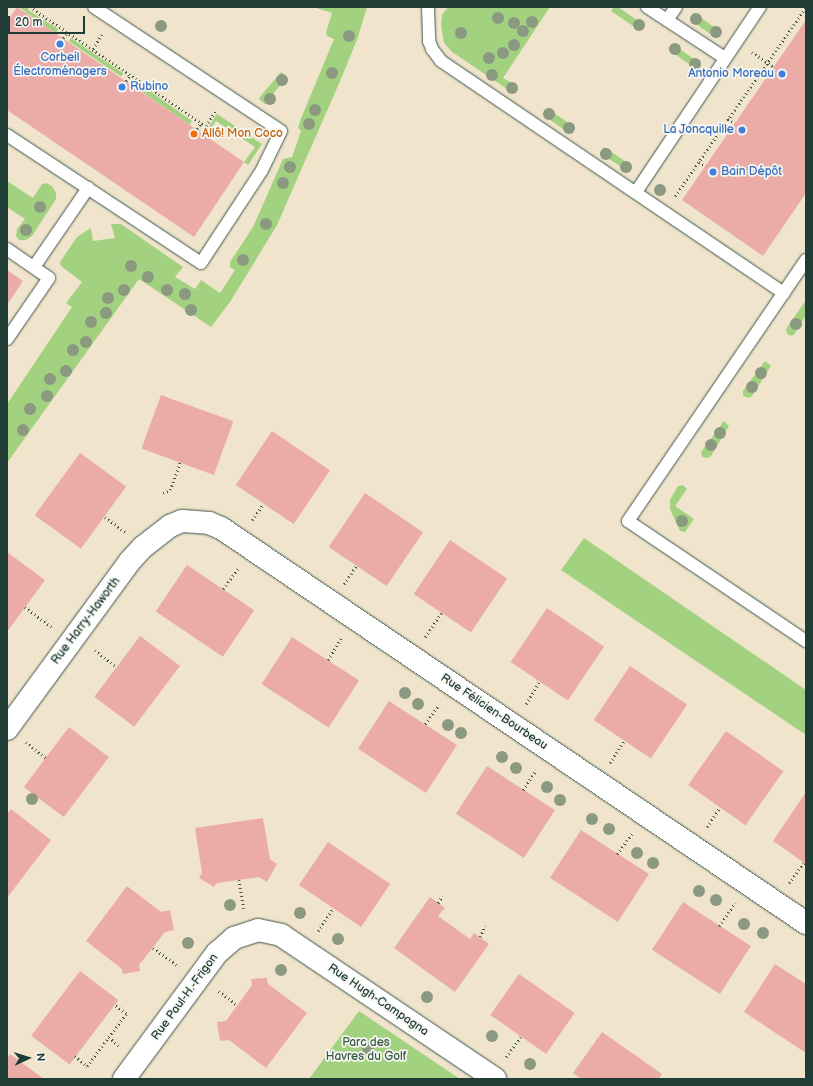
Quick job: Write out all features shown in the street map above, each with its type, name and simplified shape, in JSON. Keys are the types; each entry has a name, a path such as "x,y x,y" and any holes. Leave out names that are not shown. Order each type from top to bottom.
{"street":[{"name":"Rue Félicien-Bourbeau","path":"175,524 182,521 197,521 221,528 806,923"},
{"name":"Rue Harry-Haworth","path":"7,729 136,554 157,534 175,524"},
{"name":"Rue Paul-H.-Frigon","path":"124,1079 197,979 224,945 253,931"},
{"name":"Rue Hugh-Campagna","path":"253,931 281,935 495,1079"}],"lane":[{"path":"7,135 201,263 262,170 281,131 94,7"},
{"path":"428,7 429,41 432,49 441,61 784,293"},
{"path":"647,7 725,58"},
{"path":"667,20 676,7"},
{"path":"636,192 760,7"},
{"path":"34,267 88,188"},
{"path":"7,249 49,278 7,339"},
{"path":"806,260 628,521 806,641"}],"path":[{"path":"34,7 33,9 206,126 216,110 222,114"},
{"path":"671,202 806,7"},
{"path":"63,38 67,32"},
{"path":"748,49 774,67"},
{"path":"126,81 130,74"},
{"path":"728,119 735,123"},
{"path":"197,129 201,122"},
{"path":"699,162 706,166"},
{"path":"163,493 170,490 180,463"},
{"path":"25,607 71,642"},
{"path":"412,656 441,613"},
{"path":"239,880 253,931"},
{"path":"438,903 442,896"},
{"path":"480,937 485,926"},
{"path":"153,948 197,979"},
{"path":"75,1056 87,1066 126,1014 114,1005"}],"green space":[{"path":"19,7 29,7 28,10 58,29 56,34"},
{"path":"313,7 367,7 358,37 341,79 277,225 230,302 211,327 139,279 7,463 7,404 72,307 66,303 82,282 61,266 60,262 77,237 91,228 93,241 115,238 111,224 121,224 183,267 175,277 195,289 201,280 220,293 235,270 230,267 230,262 253,227 283,159 292,157 301,131 298,128 300,121 334,39 327,36 326,32 332,13"},
{"path":"448,7 550,7 503,78 517,86 513,93 452,52 444,43 441,25 442,15"},
{"path":"614,7 618,7 643,24 639,30 611,11"},
{"path":"694,13 721,32 716,38 689,20"},
{"path":"71,38 123,73 121,77 69,41"},
{"path":"672,44 700,63 696,69 668,50"},
{"path":"281,72 287,77 265,104 259,99"},
{"path":"134,80 192,121 190,125 132,85"},
{"path":"547,108 574,127 569,133 542,115"},
{"path":"217,114 262,144 248,165 244,162 255,147 216,121 206,136 204,134"},
{"path":"604,147 632,166 628,172 600,153"},
{"path":"7,181 33,198 42,184 46,183 52,186 56,193 56,199 32,236 26,240 19,240 16,236 17,229 25,219 7,207"},
{"path":"806,300 806,315 792,336 787,334 786,329"},
{"path":"765,361 771,366 752,396 749,398 743,396 743,391"},
{"path":"724,421 729,426 711,456 708,458 702,457 701,452"},
{"path":"683,485 687,489 675,506 694,519 685,532 680,531 670,509 670,500 678,486"},
{"path":"584,538 806,690 806,735 561,570"},
{"name":"Parc des Havres du Golf","path":"359,1011 460,1079 309,1079"}],"building":[{"path":"17,7 244,162 194,237 7,110 7,22"},
{"path":"806,20 806,193 763,256 682,200"},
{"path":"7,270 23,281 7,305"},
{"path":"161,395 233,421 214,475 142,449"},
{"path":"272,431 330,470 294,524 236,485"},
{"path":"80,453 126,487 81,549 35,515"},
{"path":"365,493 423,532 387,586 329,547"},
{"path":"450,540 507,579 471,632 414,594"},
{"path":"7,552 45,580 7,632"},
{"path":"187,565 254,610 223,657 156,611"},
{"path":"547,608 604,647 568,700 511,662"},
{"path":"140,636 180,666 134,727 94,697"},
{"path":"292,637 359,681 329,728 262,684"},
{"path":"630,666 687,705 651,758 594,720"},
{"path":"389,701 457,745 426,793 358,749"},
{"path":"69,727 109,757 64,817 24,787"},
{"path":"726,731 783,771 745,825 688,785"},
{"path":"487,766 555,810 524,858 456,814"},
{"path":"806,792 806,864 773,841"},
{"path":"11,809 51,840 7,898 7,814"},
{"path":"263,818 270,859 277,864 267,882 259,877 217,883 214,887 199,878 202,873 195,828"},
{"path":"581,830 649,874 618,922 550,878"},
{"path":"328,842 390,884 361,927 299,885"},
{"path":"127,886 161,912 170,910 174,930 165,932 139,965 140,971 123,974 122,969 86,941"},
{"path":"430,897 445,908 438,916 470,939 474,933 489,944 455,992 394,948"},
{"path":"683,902 751,946 720,994 652,950"},
{"path":"775,964 806,984 806,1053 744,1012"},
{"path":"80,971 118,1000 70,1065 31,1036"},
{"path":"519,974 575,1013 546,1054 490,1015"},
{"path":"267,978 268,984 307,1013 266,1068 229,1040 220,1041 217,1022 226,1021 252,985 251,979"},
{"path":"602,1032 662,1074 659,1079 581,1079 573,1073"},
{"path":"10,1054 44,1079 7,1079 7,1059"}],"place":[{"name":"Corbeil Électroménagers","path":"60,44"},
{"name":"Antonio Moreau","path":"782,74"},
{"name":"Rubino","path":"122,87"},
{"name":"La Joncquille","path":"742,130"},
{"name":"Allô! Mon Coco","path":"194,134"},
{"name":"Bain Dépôt","path":"713,172"}]}
